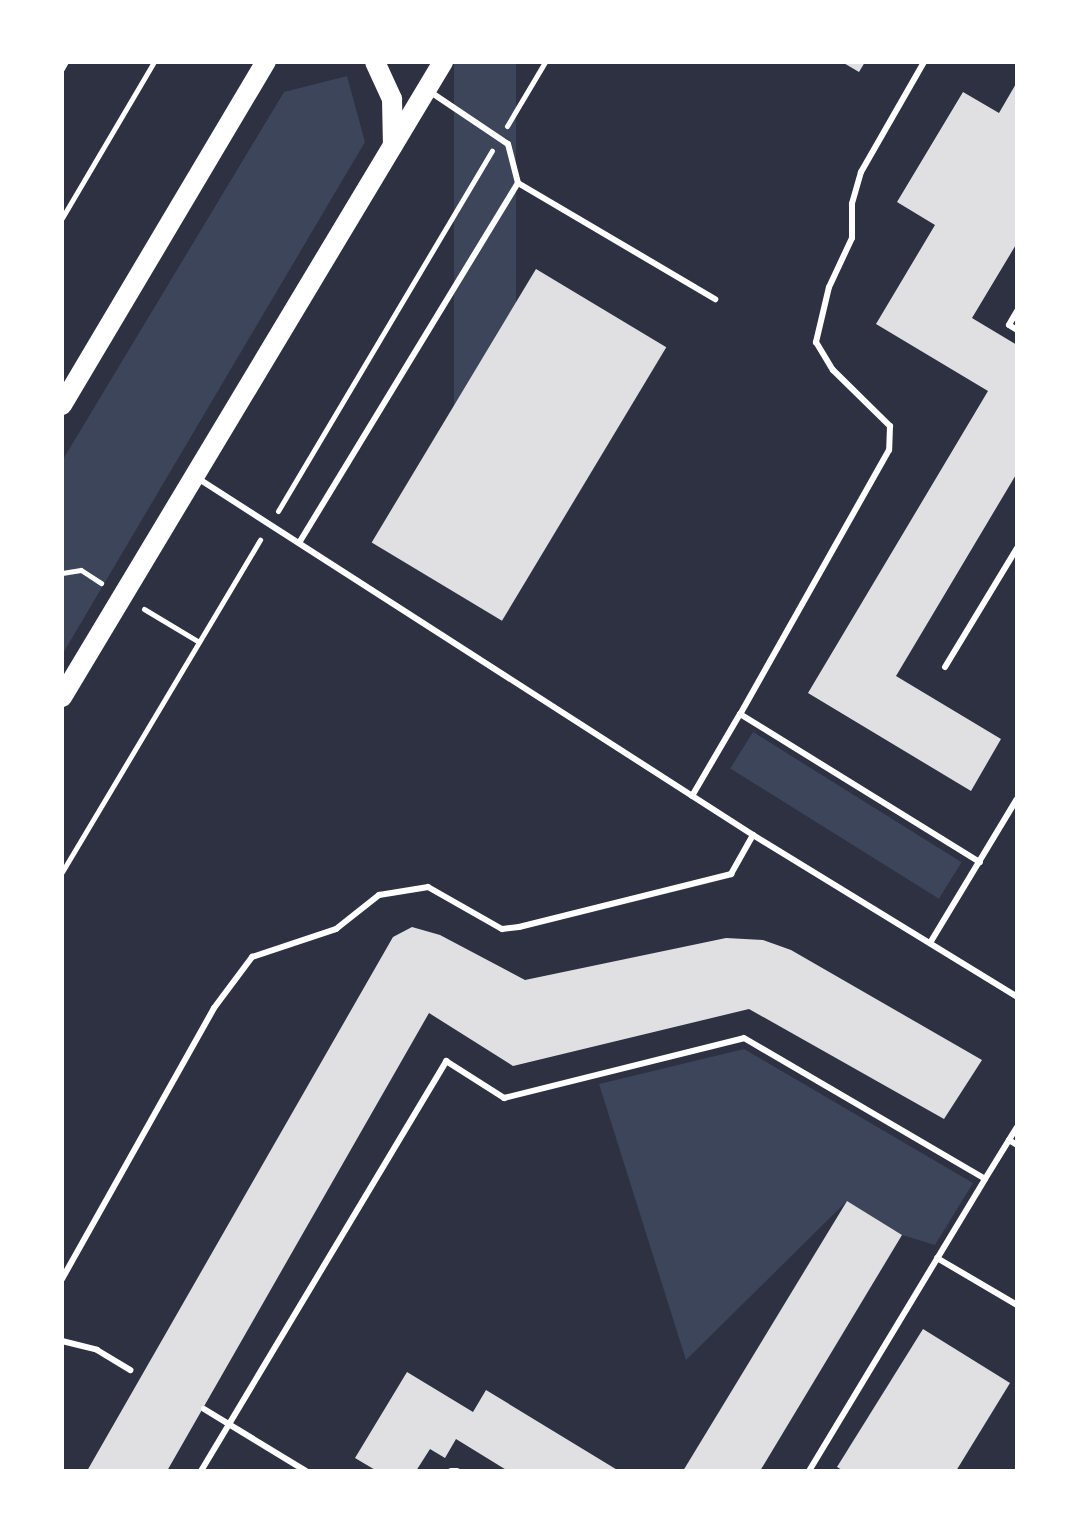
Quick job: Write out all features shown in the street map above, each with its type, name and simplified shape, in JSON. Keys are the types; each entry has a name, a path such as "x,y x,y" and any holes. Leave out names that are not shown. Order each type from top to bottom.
{"main road":[{"path":"62,405 267,62"},
{"path":"375,62 392,99 393,145"},
{"path":"62,697 443,62"}],"lane":[{"path":"62,69 66,62"},
{"path":"692,796 889,450 890,426 833,370 816,342 829,287 852,238 852,204 861,172 924,62"},
{"path":"426,89 508,144 518,183 715,299"},
{"path":"299,543 518,183"},
{"path":"1017,311 1009,325 1017,330"},
{"path":"194,475 753,835 1017,997"},
{"path":"945,667 1017,548"},
{"path":"740,714 980,862"},
{"path":"930,943 1017,799"},
{"path":"62,1279 214,1008 252,957 336,929 379,895 428,887 502,929 519,927 731,874 753,835"},
{"path":"201,1471 446,1061 504,1098 744,1038 985,1179"},
{"path":"809,1471 1017,1127"},
{"path":"1009,1140 1017,1145"},
{"path":"937,1258 1017,1305"},
{"path":"62,1341 97,1350 130,1370"},
{"path":"204,1409 306,1471"}],"path":[{"path":"62,218 154,62"},
{"path":"62,872 545,62"}],"shaded area":[{"path":"454,62 516,62 516,524 454,524"},
{"path":"347,76 365,142 62,655 62,461 284,92"},
{"path":"753,732 962,862 939,899 730,768"},
{"path":"744,1049 973,1183 935,1245 902,1235 847,1201 686,1360 599,1084"}],"building":[{"path":"842,62 865,62 859,72"},
{"path":"1017,82 1017,243 972,318 1017,345 1017,473 896,676 1001,739 971,791 808,693 988,391 876,324 935,225 897,202 963,92 999,113"},
{"path":"536,269 666,347 502,621 372,542"},
{"path":"412,927 440,935 525,980 726,938 763,940 791,950 982,1060 944,1119 749,1009 513,1066 429,1013 167,1471 87,1471 393,937"},
{"path":"847,1201 902,1235 760,1471 683,1471"},
{"path":"923,1329 1010,1383 956,1471 844,1471 837,1467"},
{"path":"407,1372 473,1412 486,1390 619,1471 508,1471 456,1439 445,1458 430,1449 416,1471 377,1471 355,1458"}]}
